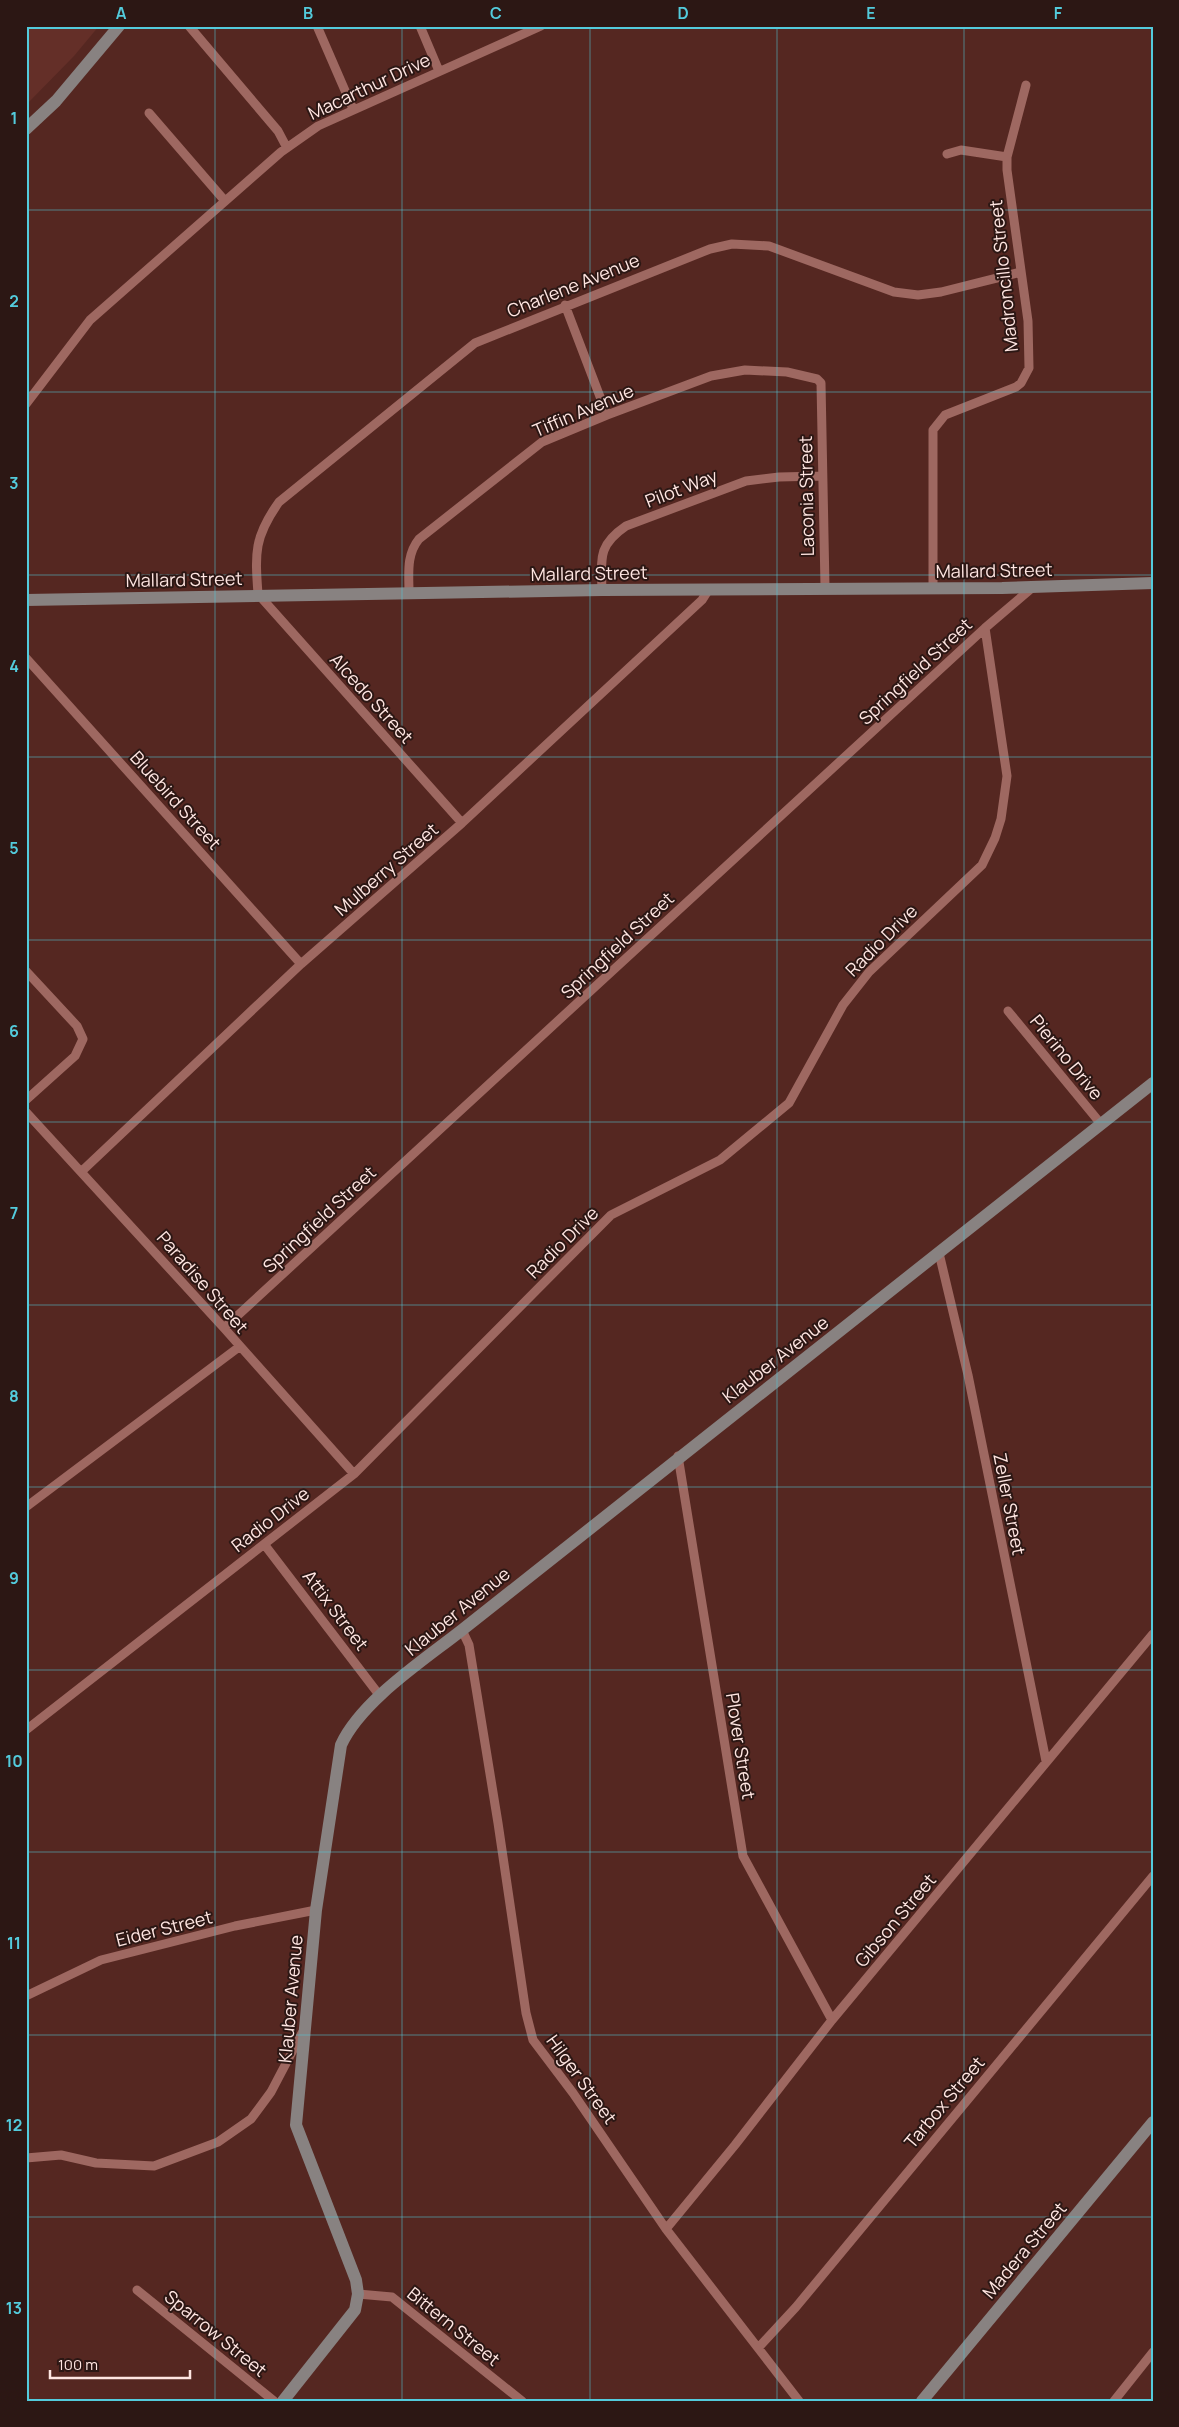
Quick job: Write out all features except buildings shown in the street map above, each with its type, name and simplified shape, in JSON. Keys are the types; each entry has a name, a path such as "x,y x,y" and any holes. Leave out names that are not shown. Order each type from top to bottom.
{"street":[{"path":"26,129 56,100 119,26"},
{"path":"189,26 272,124 287,148"},
{"path":"317,26 353,109"},
{"path":"420,26 439,71"},
{"name":"Macarthur Drive","path":"26,404 90,320 287,148 318,126 353,109 541,26"},
{"name":"Madroncillo Street","path":"933,588 933,430 945,415 1021,383 1029,368 1028,321 1007,157 1026,85"},
{"path":"149,113 225,201"},
{"path":"947,154 961,150 1007,157"},
{"name":"Charlene Avenue","path":"258,594 256,561 263,524 279,502 475,343 565,305 710,249 732,244 769,246 894,292 918,295 941,292 1021,272"},
{"path":"565,305 607,415"},
{"name":"Tiffin Avenue","path":"409,593 409,558 413,546 419,539 542,442 607,415 711,376 745,370 773,370 817,379 821,383 821,403"},
{"name":"Laconia Street","path":"821,403 821,476 825,587"},
{"name":"Pilot Way","path":"602,590 603,549 613,535 626,526 746,481 779,476 821,476"},
{"name":"Mallard Street","path":"26,600 258,594 825,587 1032,587 1153,583"},
{"name":"Springfield Street","path":"224,1328 985,628 1032,587"},
{"name":"Mulberry Street","path":"82,1171 301,964 462,823 702,600 709,589"},
{"name":"Alcedo Street","path":"258,594 462,823"},
{"name":"Radio Drive","path":"26,1730 354,1474 611,1215 720,1160 789,1102 843,1005 868,972 982,865 1001,819 1007,776 985,628"},
{"name":"Bluebird Street","path":"26,658 301,964"},
{"path":"26,971 77,1026 83,1039 75,1056 26,1100"},
{"name":"Pierino Drive","path":"1008,1011 1101,1124"},
{"name":"Klauber Avenue","path":"358,2294 356,2280 296,2125 316,1910 341,1745 347,1731 359,1716 380,1696 678,1456 939,1253 1153,1083"},
{"name":"Paradise Street","path":"26,1112 82,1171 354,1474"},
{"name":"Zeller Street","path":"939,1253 968,1375 1046,1761"},
{"path":"26,1507 239,1347"},
{"name":"Plover Street","path":"678,1456 743,1856 832,2020"},
{"name":"Attix Street","path":"264,1544 380,1696"},
{"name":"Hilger Street","path":"462,1630 468,1645 498,1823 526,2013 533,2040 573,2093 666,2229 799,2401"},
{"name":"Gibson Street","path":"666,2229 735,2146 832,2020 1153,1634"},
{"name":"Tarbox Street","path":"759,2347 796,2307 1153,1876"},
{"name":"Eider Street","path":"26,1996 101,1960 235,1926 316,1910"},
{"path":"26,2158 61,2155 96,2163 154,2166 218,2142 251,2119 271,2092 302,2034 306,2011"},
{"name":"Madera Street","path":"922,2401 1153,2122"},
{"name":"Sparrow Street","path":"137,2290 274,2401"},
{"path":"283,2401 355,2310 358,2294"},
{"name":"Bittern Street","path":"358,2294 392,2297 522,2401"},
{"path":"1114,2401 1153,2352"}],"shaded area":[{"path":"26,26 99,26 74,56 26,105"}]}
